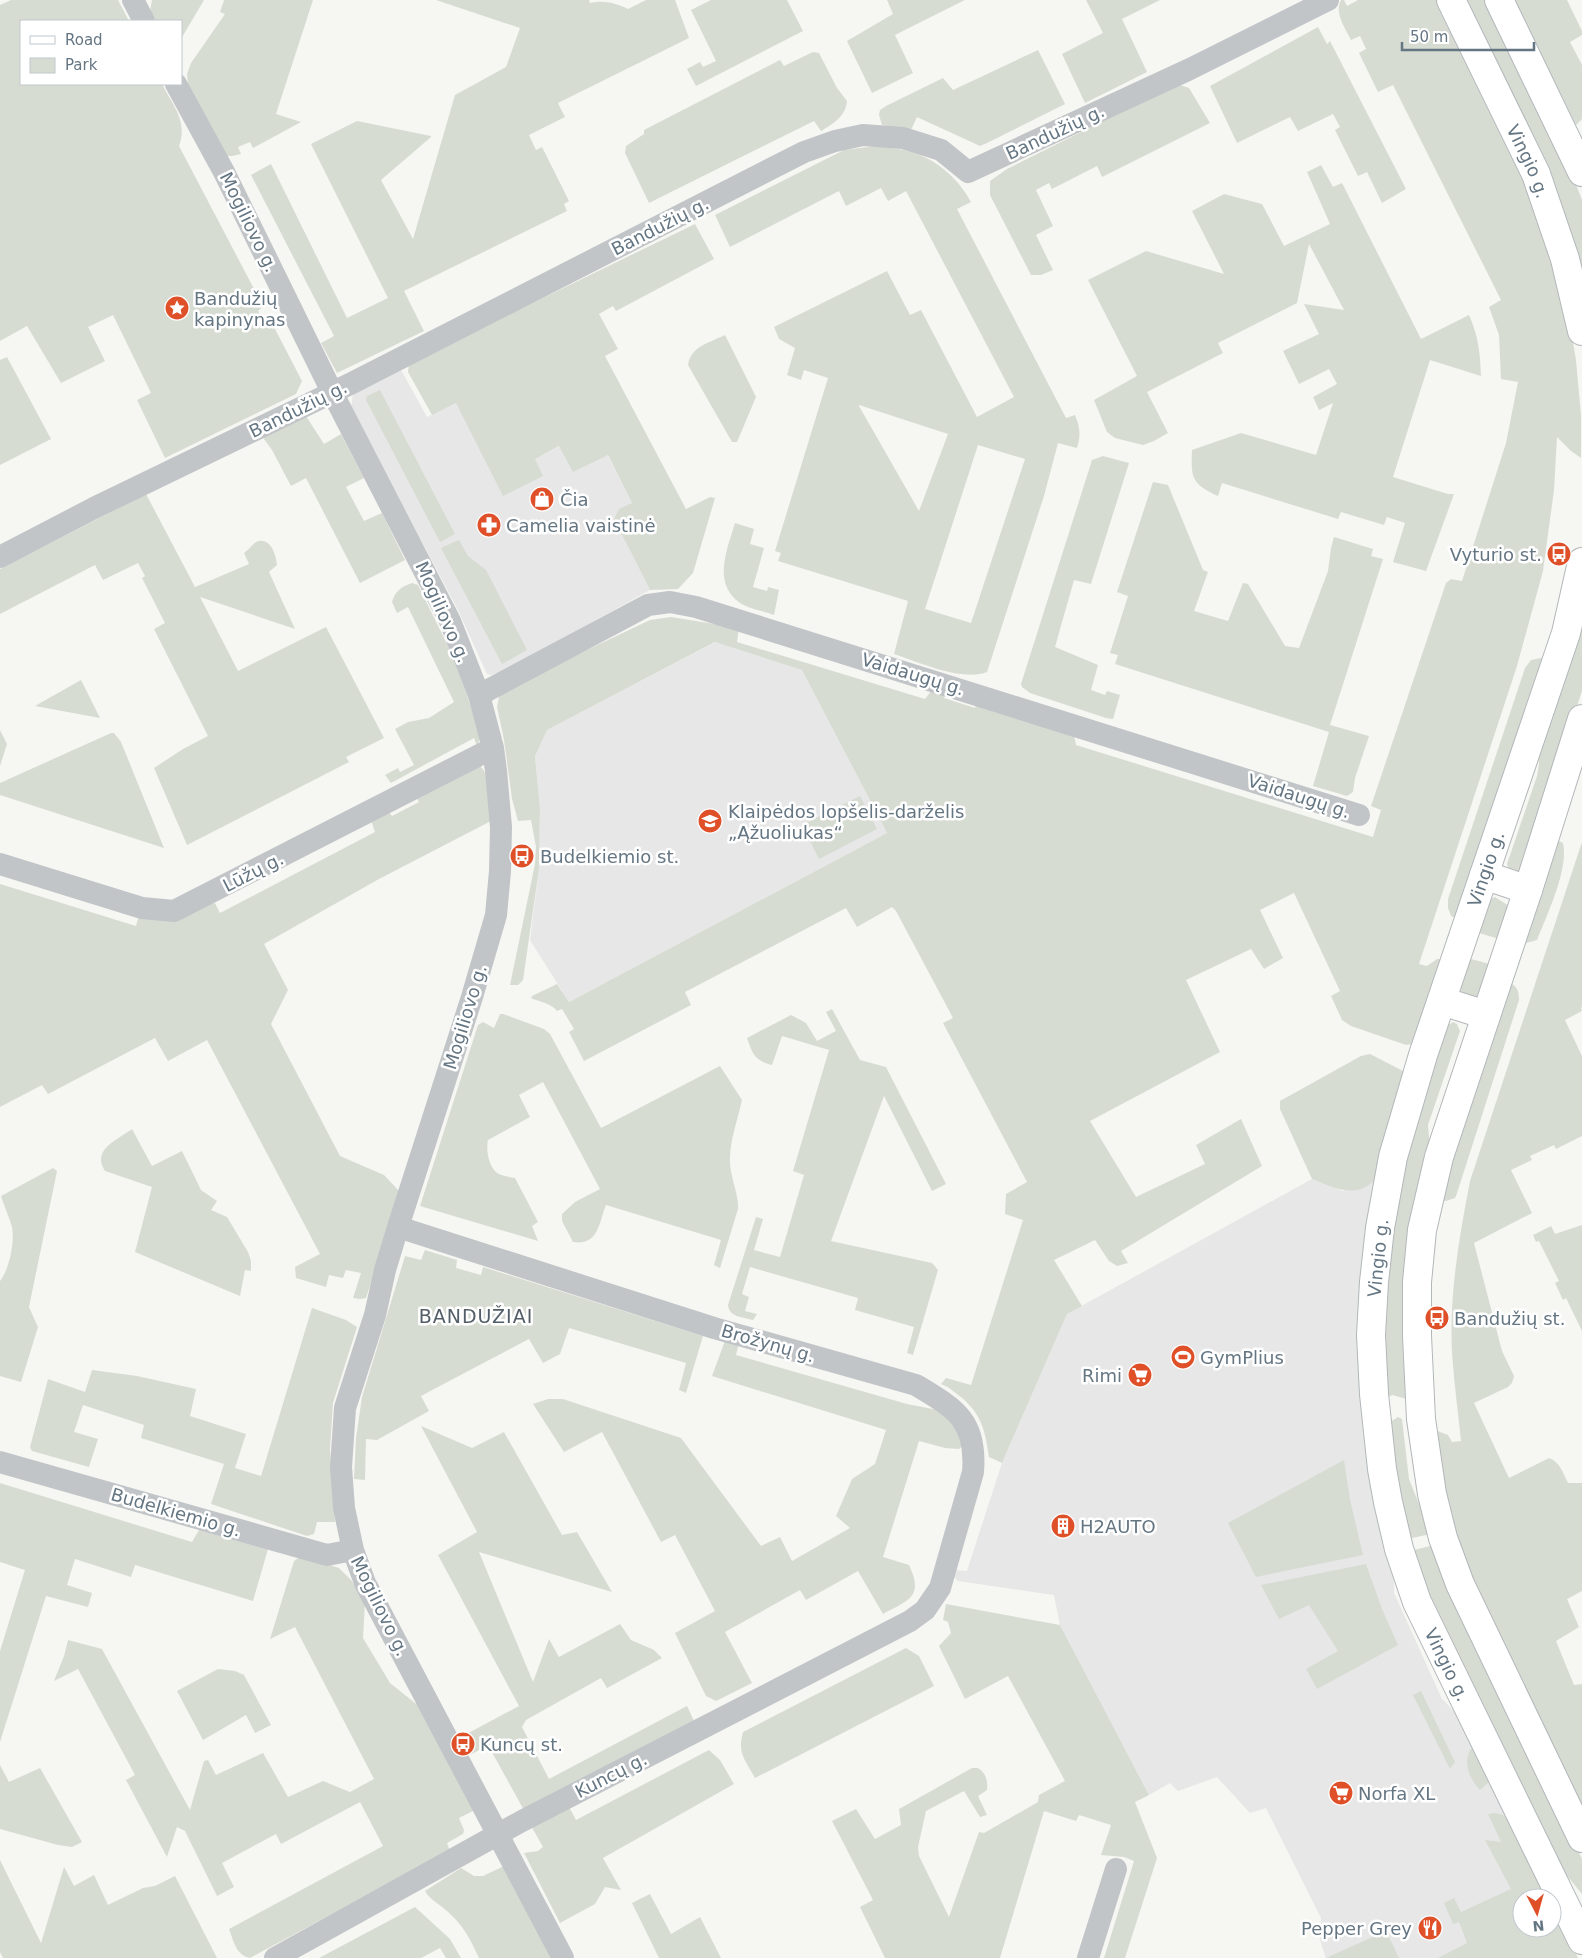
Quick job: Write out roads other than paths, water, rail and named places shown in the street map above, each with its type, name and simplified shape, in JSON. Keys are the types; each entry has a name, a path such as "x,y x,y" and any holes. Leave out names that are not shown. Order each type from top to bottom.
{"main road":[{"name":"Vingio g.","path":"1451,0 1536,174 1565,259 1582,331"},
{"path":"1499,0 1582,172"},
{"name":"Vingio g.","path":"1582,562 1566,633 1442,1001 1393,1157 1380,1228 1371,1335 1382,1469 1399,1549 1417,1602 1582,1940"},
{"path":"1582,719 1528,890 1438,1157 1422,1230 1417,1282 1416,1336 1421,1418 1432,1494 1444,1538 1460,1584 1582,1838"},
{"path":"1484,875 1528,890"},
{"path":"1442,1001 1486,1015"},
{"path":"1377,1420 1383,1414 1392,1411 1403,1411 1421,1418"}],"street":[{"path":"133,0 143,20"},
{"name":"Bandužių g.","path":"0,557 94,508 332,392 654,230 804,152 834,141 863,134 903,138 941,150 968,172 1190,69 1328,0"},
{"name":"Mogiliovo g.","path":"177,85 224,172 332,392 450,622 478,695 493,748 501,827 496,915 472,997 384,1270 375,1315 345,1408 341,1467 344,1508 353,1550 365,1583 563,1958"},
{"name":"Vaidaugų g.","path":"478,695 648,605 670,602 696,606 1359,815"},
{"name":"Lūžų g.","path":"0,864 142,908 174,911 493,748"},
{"name":"Brožynų g.","path":"398,1227 714,1328 916,1385 943,1401 961,1417 970,1433 974,1455 973,1472 940,1588"},
{"name":"Budelkiemio g.","path":"0,1462 327,1555 353,1550"},
{"name":"Kuncų g.","path":"275,1958 498,1834 910,1621 925,1610 940,1588"},
{"path":"1088,1958 1116,1869"}],"place":[{"name":"Bandužių kapinynas","path":"177,308"},
{"name":"Čia","path":"542,499"},
{"name":"Camelia vaistinė","path":"489,525"},
{"name":"Vyturio st.","path":"1559,554"},
{"name":"Klaipėdos lopšelis-darželis „Ąžuoliukas“","path":"710,821"},
{"name":"Budelkiemio st.","path":"522,856"},
{"name":"Bandužių st.","path":"1437,1318"},
{"name":"GymPlius","path":"1183,1357"},
{"name":"Rimi","path":"1140,1375"},
{"name":"H2AUTO","path":"1063,1526"},
{"name":"Kuncų st.","path":"463,1744"},
{"name":"Norfa XL","path":"1341,1793"},
{"name":"Pepper Grey","path":"1430,1928"}],"district":[{"name":"BANDUŽIAI","path":"476,1316"}]}
